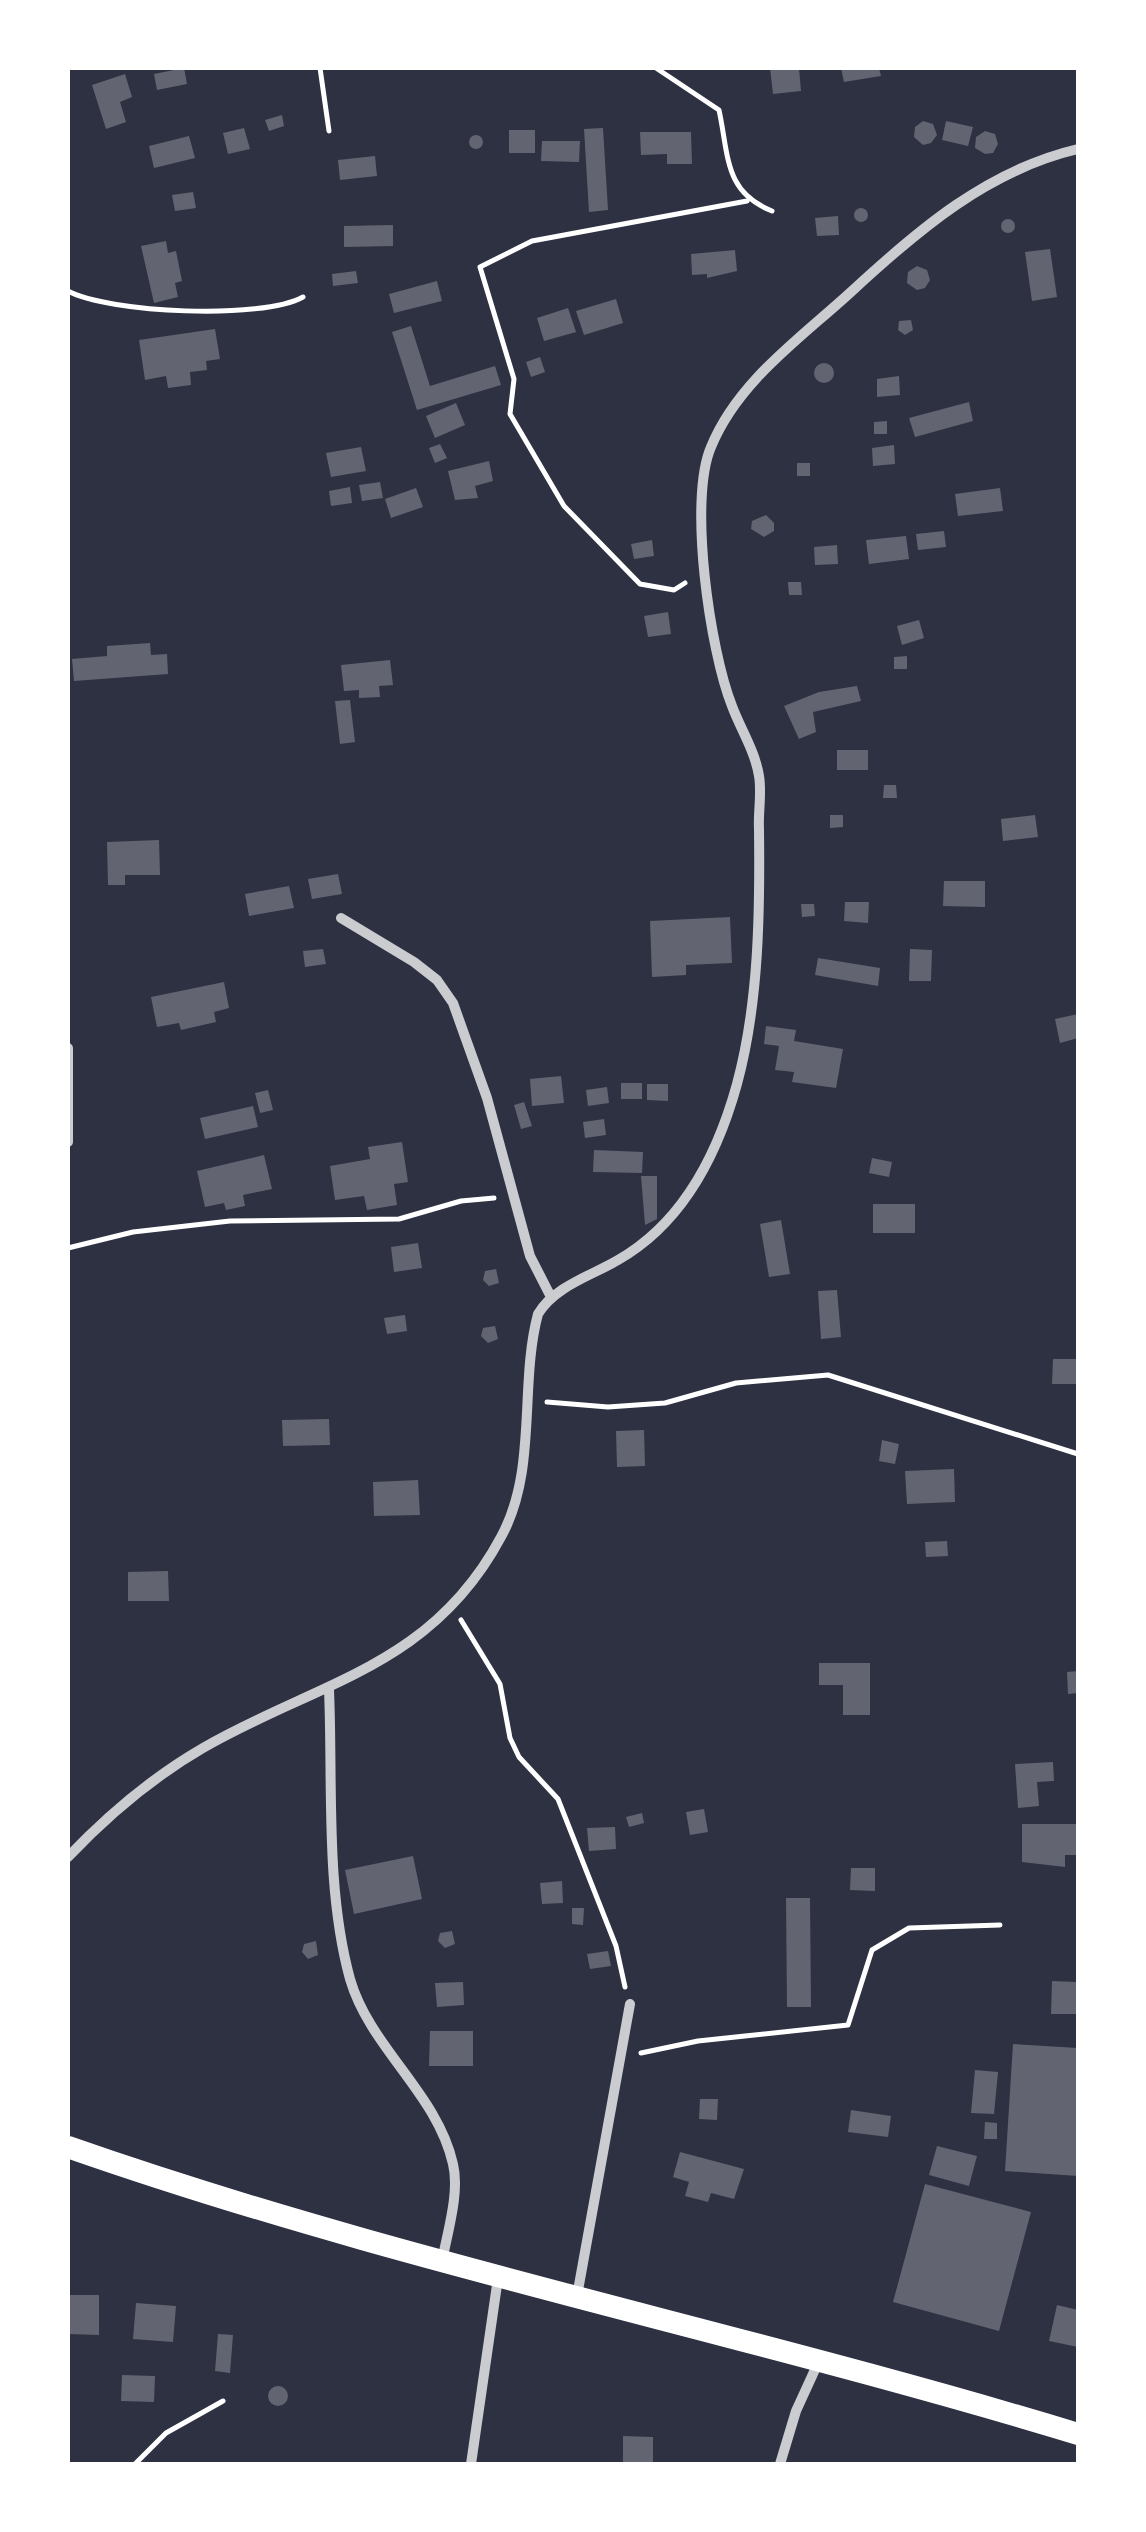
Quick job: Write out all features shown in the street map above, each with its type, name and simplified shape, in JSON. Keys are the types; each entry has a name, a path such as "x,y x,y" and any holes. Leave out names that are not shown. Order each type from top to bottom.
{"main road":[{"path":"68,2148 442,2263 932,2390 1078,2434"}],"street":[{"path":"68,1857 118,1805 204,1747 328,1690 408,1645 451,1604 506,1524 521,1468 535,1324 552,1296 621,1259 656,1233 703,1173 723,1130 738,1080 759,922 760,778 726,686 705,572 701,477 711,445 749,388 898,248 953,205 1004,176 1078,149"},
{"path":"341,918 414,962 437,980 453,1003 516,1196 530,1256 552,1296"},
{"path":"68,1048 68,1142"},
{"path":"328,1690 338,1926 351,1981 370,2029 404,2071 444,2137 455,2168 442,2263"},
{"path":"577,2297 630,2004"},
{"path":"471,2464 498,2278"},
{"path":"780,2464 796,2410 819,2362"}],"path":[{"path":"320,68 328,131"},
{"path":"656,68 719,110 736,186 747,201 772,211"},
{"path":"705,572 674,590 640,584 564,506 510,414 514,379 480,266 532,241 747,201"},
{"path":"68,290 88,301 154,309 230,310 292,304 303,297"},
{"path":"68,1248 133,1232 230,1221 398,1220 460,1201 516,1196"},
{"path":"529,1400 608,1407 665,1403 736,1384 828,1375 1078,1454"},
{"path":"451,1604 500,1684 510,1738 519,1757 558,1800 616,1946 630,2004"},
{"path":"623,2057 698,2041 848,2025 872,1950 909,1928 1000,1925"},
{"path":"135,2464 166,2433 222,2401"}],"building":[{"path":"184,68 187,84 157,90 154,74"},
{"path":"770,68 799,68 801,91 773,94"},
{"path":"841,68 879,68 881,76 844,82"},
{"path":"125,74 132,97 120,102 126,122 106,129 92,85"},
{"path":"282,115 284,126 269,131 265,120"},
{"path":"923,121 933,124 937,135 931,143 923,145 914,137 915,127"},
{"path":"946,121 973,127 968,146 942,140"},
{"path":"244,128 250,149 228,154 223,133"},
{"path":"603,128 608,210 589,212 584,129"},
{"path":"509,130 535,130 535,153 509,153"},
{"path":"985,131 995,134 998,144 993,153 985,154 975,148 976,137"},
{"path":"640,132 691,132 692,164 667,164 667,154 641,155"},
{"path":"476,135 483,142 476,149 469,142"},
{"path":"189,136 195,158 154,168 149,146"},
{"path":"542,141 580,141 579,162 541,161"},
{"path":"375,156 377,176 340,180 338,160"},
{"path":"193,192 196,208 175,211 172,195"},
{"path":"861,208 868,215 861,222 854,215"},
{"path":"838,216 839,235 817,236 815,218"},
{"path":"1008,219 1015,226 1008,233 1001,226"},
{"path":"393,225 393,246 344,247 344,226"},
{"path":"166,241 168,253 176,251 182,281 175,283 178,297 154,303 141,246"},
{"path":"1050,249 1057,297 1032,301 1025,252"},
{"path":"735,250 737,271 707,278 707,274 692,275 691,254"},
{"path":"917,266 927,270 930,280 925,288 917,290 907,283 908,272"},
{"path":"356,271 358,283 333,286 332,274"},
{"path":"437,281 442,301 394,313 389,294"},
{"path":"616,299 623,323 584,335 576,311"},
{"path":"568,308 576,332 544,341 537,318"},
{"path":"911,320 913,330 905,335 898,330 899,321"},
{"path":"411,326 430,386 495,366 501,385 417,410 392,332"},
{"path":"215,329 220,359 206,361 207,370 190,372 191,385 168,388 166,376 145,380 139,340"},
{"path":"540,357 545,372 531,377 526,362"},
{"path":"824,363 834,373 824,383 814,373"},
{"path":"899,376 900,395 877,397 877,379"},
{"path":"969,402 973,421 915,437 909,418"},
{"path":"456,403 465,425 435,438 426,416"},
{"path":"887,421 887,434 874,434 874,422"},
{"path":"440,444 447,458 435,463 429,448"},
{"path":"894,445 895,464 873,466 872,448"},
{"path":"361,447 366,471 331,477 326,453"},
{"path":"489,461 493,481 475,486 478,498 455,500 448,471"},
{"path":"797,463 810,463 810,476 797,476"},
{"path":"380,482 383,498 362,501 359,485"},
{"path":"350,487 352,503 331,506 329,491"},
{"path":"416,488 423,507 391,518 385,499"},
{"path":"1000,488 1003,511 958,516 955,494"},
{"path":"766,515 774,523 774,531 764,537 751,529 752,521"},
{"path":"944,531 946,547 918,550 916,534"},
{"path":"906,536 909,559 869,564 866,540"},
{"path":"652,540 654,556 634,559 631,544"},
{"path":"837,545 838,564 815,565 814,547"},
{"path":"788,582 801,582 802,595 789,595"},
{"path":"668,612 671,634 648,637 644,616"},
{"path":"919,620 924,638 902,645 897,626"},
{"path":"150,643 151,655 167,654 168,674 74,681 72,659 107,656 107,646"},
{"path":"907,656 907,669 894,669 894,657"},
{"path":"390,660 393,685 379,686 380,697 359,698 359,690 344,691 341,665"},
{"path":"857,686 861,701 813,712 816,732 799,739 784,706 819,692"},
{"path":"350,700 355,742 340,744 335,701"},
{"path":"837,750 868,750 868,770 837,770"},
{"path":"884,785 896,785 897,798 883,798"},
{"path":"830,815 843,815 843,827 830,828"},
{"path":"1035,815 1038,837 1003,841 1001,819"},
{"path":"159,840 160,875 125,875 125,885 108,885 107,842"},
{"path":"338,874 342,894 312,899 308,879"},
{"path":"944,881 985,881 985,907 943,906"},
{"path":"289,886 294,908 249,916 245,894"},
{"path":"845,902 869,902 868,923 844,921"},
{"path":"801,904 814,904 815,916 802,917"},
{"path":"730,917 732,963 686,965 686,975 652,977 650,921"},
{"path":"323,949 326,964 305,967 303,951"},
{"path":"910,949 932,950 931,981 909,981"},
{"path":"818,958 880,968 878,986 815,975"},
{"path":"224,982 229,1008 214,1012 216,1022 181,1030 179,1023 157,1027 151,997"},
{"path":"1078,1014 1078,1038 1060,1043 1055,1019"},
{"path":"766,1026 796,1030 794,1041 843,1049 836,1088 792,1082 794,1072 775,1070 779,1046 764,1044"},
{"path":"561,1076 564,1103 532,1106 530,1079"},
{"path":"621,1083 642,1083 642,1099 621,1099"},
{"path":"647,1084 668,1084 668,1101 647,1100"},
{"path":"607,1087 609,1103 588,1106 586,1090"},
{"path":"268,1090 273,1110 260,1113 255,1093"},
{"path":"524,1102 532,1126 521,1129 514,1105"},
{"path":"253,1106 258,1127 205,1139 200,1118"},
{"path":"604,1119 606,1135 585,1138 583,1122"},
{"path":"402,1142 408,1182 394,1184 397,1205 367,1210 364,1196 335,1200 330,1166 370,1159 368,1147"},
{"path":"594,1150 643,1152 642,1173 593,1172"},
{"path":"264,1155 272,1189 243,1195 245,1206 226,1210 224,1203 205,1207 197,1171"},
{"path":"872,1158 892,1162 889,1177 869,1173"},
{"path":"641,1176 657,1176 657,1219 645,1225"},
{"path":"873,1204 915,1204 915,1233 873,1233"},
{"path":"781,1220 790,1274 769,1277 760,1224"},
{"path":"418,1243 422,1268 394,1272 391,1247"},
{"path":"496,1269 499,1283 489,1286 483,1280 485,1271"},
{"path":"837,1290 841,1337 821,1339 818,1291"},
{"path":"405,1315 407,1331 387,1334 384,1318"},
{"path":"495,1326 498,1339 488,1343 481,1336 483,1328"},
{"path":"1053,1359 1078,1359 1078,1384 1052,1384"},
{"path":"329,1419 330,1445 283,1446 282,1420"},
{"path":"644,1430 645,1466 617,1467 616,1431"},
{"path":"882,1440 899,1444 895,1464 879,1461"},
{"path":"954,1469 955,1502 907,1504 905,1471"},
{"path":"418,1480 420,1515 374,1516 373,1482"},
{"path":"947,1541 948,1556 926,1557 925,1542"},
{"path":"168,1571 169,1601 128,1601 128,1572"},
{"path":"819,1663 870,1663 870,1715 843,1715 843,1685 819,1685"},
{"path":"1078,1671 1078,1693 1068,1694 1067,1672"},
{"path":"1053,1762 1054,1781 1037,1782 1039,1806 1018,1808 1015,1764"},
{"path":"704,1809 708,1832 690,1835 686,1812"},
{"path":"642,1813 644,1823 629,1827 626,1817"},
{"path":"1022,1824 1078,1824 1078,1855 1065,1855 1065,1867 1022,1862"},
{"path":"615,1827 616,1849 589,1851 587,1828"},
{"path":"413,1856 422,1899 354,1914 345,1870"},
{"path":"851,1868 875,1868 875,1891 850,1890"},
{"path":"562,1881 563,1903 542,1904 540,1883"},
{"path":"786,1898 810,1898 811,2007 787,2007"},
{"path":"572,1908 584,1908 583,1925 572,1924"},
{"path":"452,1931 455,1944 445,1948 438,1941 440,1933"},
{"path":"316,1941 318,1955 308,1959 302,1952 304,1944"},
{"path":"608,1951 611,1966 590,1969 587,1954"},
{"path":"1052,1981 1078,1982 1078,2014 1051,2014"},
{"path":"463,1982 464,2005 437,2007 435,1983"},
{"path":"430,2031 473,2031 473,2066 429,2066"},
{"path":"1013,2044 1078,2048 1078,2176 1005,2171"},
{"path":"975,2070 998,2072 994,2114 971,2113"},
{"path":"700,2099 718,2099 717,2120 699,2119"},
{"path":"851,2110 891,2116 888,2137 848,2132"},
{"path":"985,2122 997,2123 997,2139 984,2139"},
{"path":"937,2146 977,2156 969,2186 929,2175"},
{"path":"680,2152 744,2169 734,2199 711,2193 708,2202 685,2196 689,2182 673,2177"},
{"path":"925,2184 1031,2212 999,2331 893,2302"},
{"path":"68,2295 99,2295 99,2335 68,2334"},
{"path":"136,2303 176,2306 173,2342 133,2339"},
{"path":"1057,2305 1078,2310 1078,2347 1049,2341"},
{"path":"218,2334 233,2335 230,2373 215,2371"},
{"path":"122,2375 155,2376 154,2402 121,2401"},
{"path":"278,2386 288,2396 278,2406 268,2396"},
{"path":"623,2436 653,2437 653,2464 623,2464"}]}
